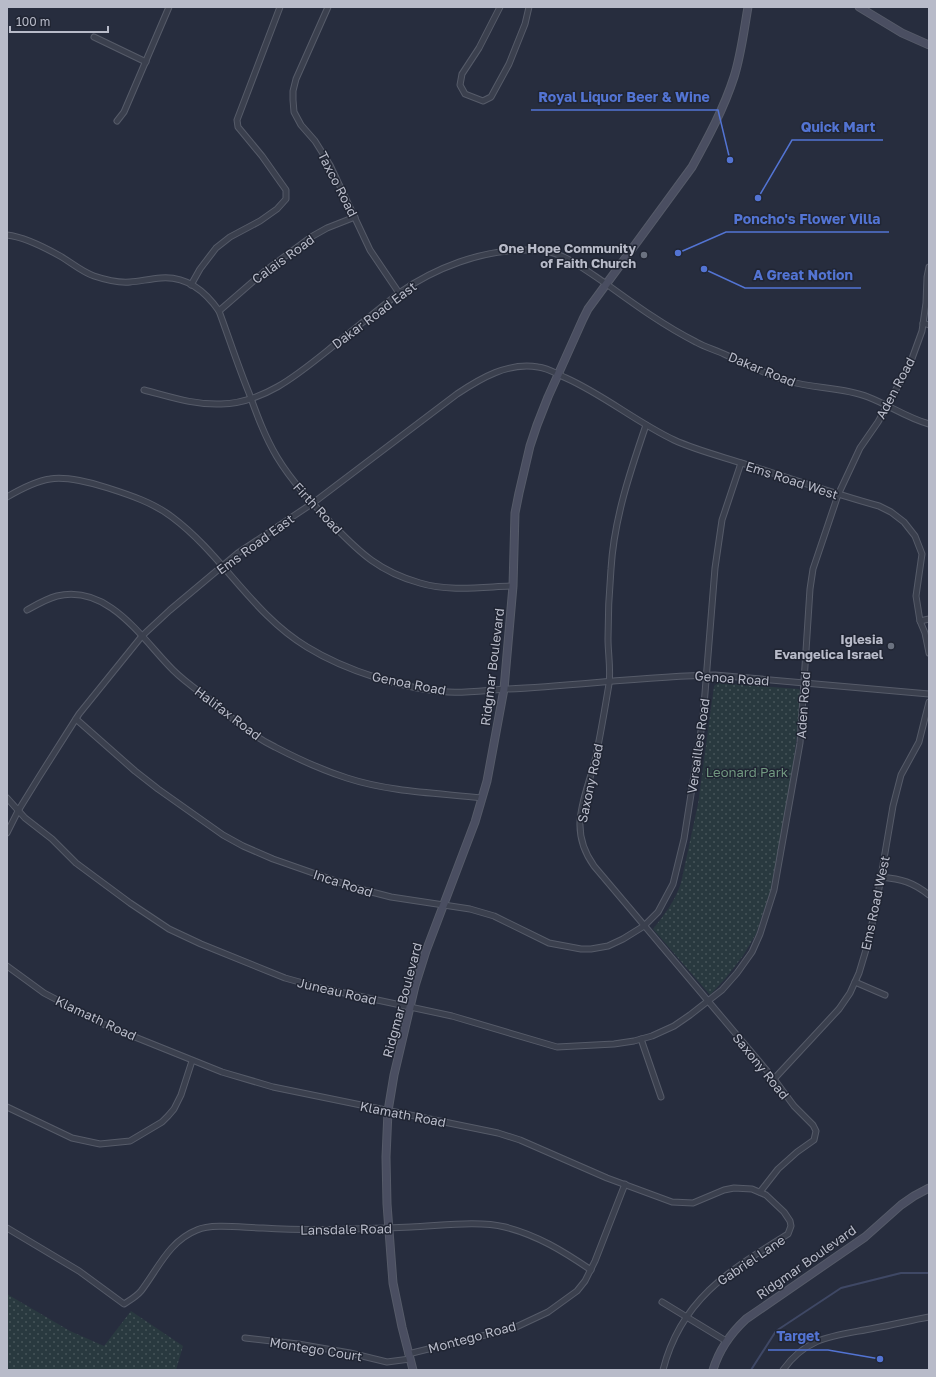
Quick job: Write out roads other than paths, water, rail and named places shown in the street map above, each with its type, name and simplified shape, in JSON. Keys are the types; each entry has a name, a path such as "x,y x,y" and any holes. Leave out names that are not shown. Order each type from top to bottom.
{"street":[{"path":"117,121 124,112 169,7"},
{"path":"191,285 216,248 230,237 260,221 286,200 286,190 262,156 238,127 238,120 280,7"},
{"name":"Taxco Road","path":"328,7 296,79 293,91 294,112 300,125 315,141 330,165 370,250 399,293"},
{"path":"500,7 479,48 462,74 460,85 465,94 483,101 491,97 509,64 525,24 529,7"},
{"name":"Ridgmar Boulevard","path":"413,1370 393,1283 388,1228 386,1157 388,1111 394,1075 410,1007 426,951 475,822 487,781 504,689 513,586 515,513 519,493 537,425 583,319 692,167 704,146 734,76 748,7"},
{"path":"859,7 902,33 929,44"},
{"path":"94,37 146,62"},
{"name":"Calais Road","path":"219,311 265,271 311,237 327,228 355,217"},
{"name":"Firth Road","path":"7,235 18,236 36,244 60,256 93,276 109,280 129,282 174,278 201,290 219,311 262,428 277,457 291,479 364,556 388,571 404,578 438,587 513,586"},
{"name":"Dakar Road East","path":"144,390 194,403 224,404 251,399 280,386 301,371 412,284 447,267 468,259 513,250 545,250 557,254 607,284"},
{"name":"Aden Road","path":"708,1001 722,990 752,952 760,934 774,890 800,743 810,589 813,569 838,494 860,448 878,422 910,364 922,331 929,267"},
{"name":"Dakar Road","path":"607,284 649,314 697,343 788,381 850,392 868,397 904,415 929,424"},
{"path":"923,322 929,325"},
{"name":"Ems Road East","path":"7,833 18,811 76,719 142,636 238,552 313,503 474,382 506,369 518,367 537,366 558,374"},
{"name":"Ems Road West","path":"558,374 583,386 646,425 687,446 879,506 891,512 904,522 915,536 922,554 916,596 920,621 925,633 929,653"},
{"name":"Saxony Road","path":"646,425 629,476 614,537 608,638 609,682 596,757 581,811 580,829 582,843 587,856 644,926 774,1079 794,1106 813,1125 816,1131 814,1140 797,1152 778,1169 760,1192"},
{"name":"Versailles Road","path":"644,926 658,912 673,884 684,839 703,718 715,568 722,520 741,463"},
{"name":"Genoa Road","path":"7,497 35,484 51,479 83,480 124,493 162,510 185,528 210,552 262,611 307,647 366,675 428,690 450,692 609,682 686,675 706,675 929,694"},
{"name":"Halifax Road","path":"27,610 46,600 57,596 70,594 95,600 116,610 174,671 244,728 273,746 306,762 347,778 407,791 482,798"},
{"path":"920,621 929,619"},
{"name":"Ems Road West","path":"774,1079 839,1009 850,993 855,982 868,943 893,806 902,776 919,742 929,702"},
{"name":"Inca Road","path":"76,719 158,789 223,835 243,846 273,859 356,888 391,897 470,909 494,916 549,943 581,949 591,950 608,946 644,926"},
{"name":"Juneau Road","path":"7,798 25,818 52,839 76,863 130,903 169,929 208,947 301,983 452,1016 557,1047 614,1044 652,1036 674,1026 708,1001"},
{"path":"881,877 901,879 912,883 929,894"},
{"name":"Klamath Road","path":"7,966 44,993 105,1025 222,1072 273,1087 498,1134 520,1140 606,1178 672,1202 686,1204 693,1203 724,1190 742,1188 752,1189 760,1192 772,1200 784,1212 790,1221 791,1230"},
{"path":"855,982 885,995"},
{"path":"641,1039 661,1097"},
{"path":"7,1106 72,1138 100,1144 130,1141 162,1122 171,1113 181,1095 192,1061"},
{"name":"Montego Road","path":"409,1356 514,1328 548,1312 577,1291 591,1270 625,1184"},
{"name":"Ridgmar Boulevard","path":"713,1370 718,1355 726,1341 746,1319 864,1237 901,1205 929,1188"},
{"name":"Lansdale Road","path":"7,1228 79,1270 124,1304 140,1291 172,1248 182,1239 197,1230 205,1228 228,1227 307,1230 471,1224 503,1226 531,1234 543,1240 564,1251 591,1270"},
{"name":"Gabriel Lane","path":"663,1370 675,1336 687,1317 713,1285 732,1270 788,1234 791,1230"},
{"path":"662,1302 726,1341"},
{"path":"783,1370 790,1361 809,1345 828,1336 929,1317"},
{"name":"Montego Court","path":"245,1338 298,1344 350,1353 387,1362 409,1356"}],"waterway":[{"path":"751,1370 776,1331 841,1288 901,1273 929,1273"}],"place":[{"name":"Royal Liquor Beer & Wine","path":"730,160"},
{"name":"Quick Mart","path":"758,198"},
{"name":"Poncho's Flower Villa","path":"678,253"},
{"name":"One Hope Community of Faith Church","path":"644,255"},
{"name":"A Great Notion","path":"704,269"},
{"name":"Iglesia Evangelica Israel","path":"891,646"},
{"name":"Target","path":"880,1359"}],"park label":[{"name":"Leonard Park","path":"747,772"}]}
